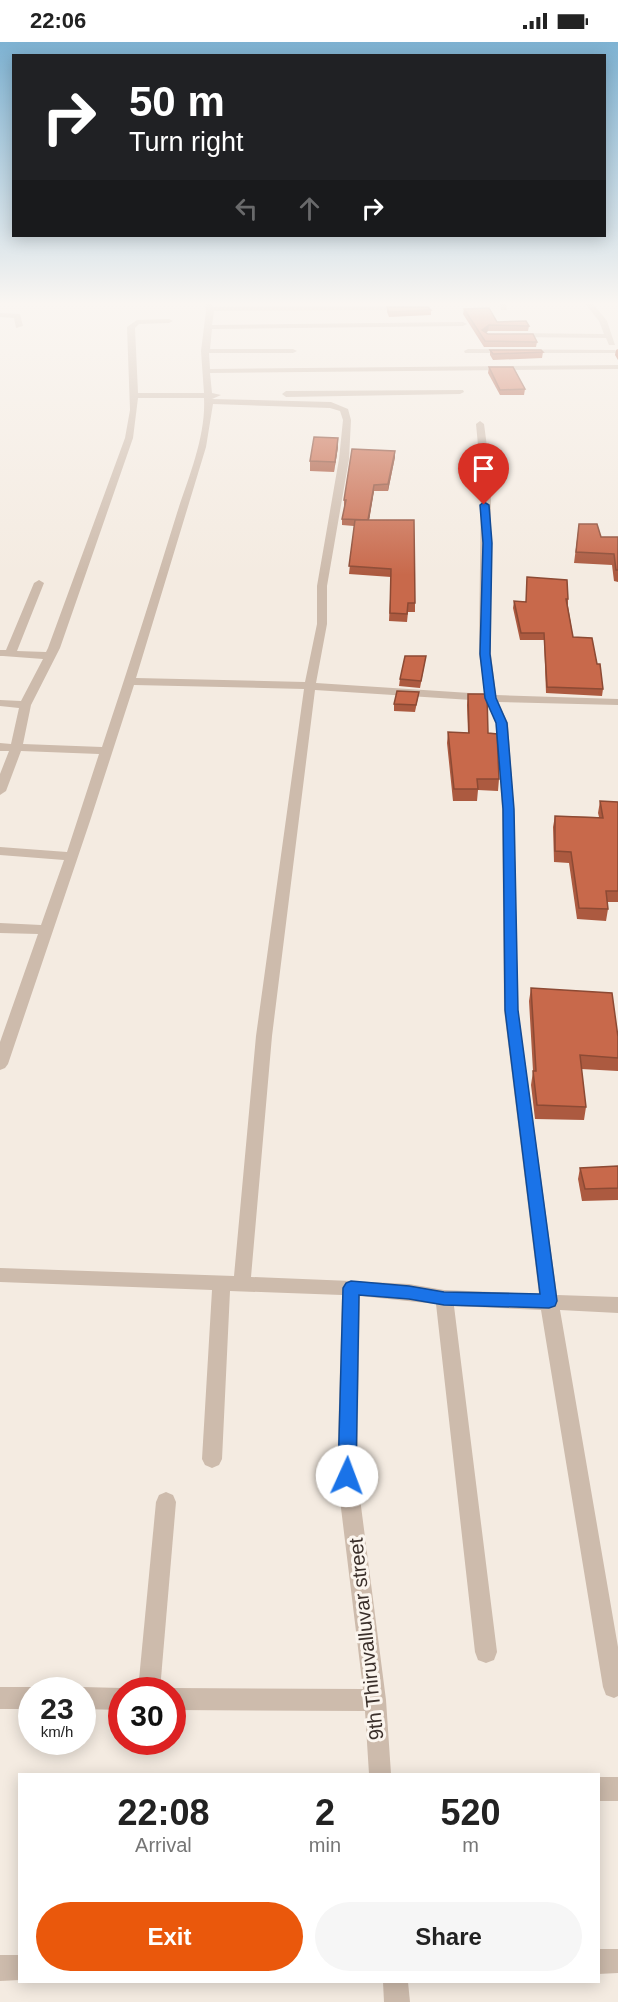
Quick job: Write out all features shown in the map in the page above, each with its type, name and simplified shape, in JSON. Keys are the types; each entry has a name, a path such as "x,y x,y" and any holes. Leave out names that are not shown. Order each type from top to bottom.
{"street":[{"path":"0,791 16,748 25,705 50,656 129,438 134,410 133,392"},
{"path":"0,1064 130,681 202,447 209,412 208,392"},
{"path":"208,398 440,392"},
{"path":"133,396 331,405 339,406 346,412 344,459 322,586 322,624 310,686 293,830 264,1036 242,1284"},
{"path":"480,423 486,477 485,654 490,698 502,723 508,809 511,1010 549,1301 614,1687"},
{"path":"39,583 5,653 50,656"},
{"path":"130,681 310,686 490,698 618,702"},
{"path":"0,704 25,705"},
{"path":"0,747 107,751"},
{"path":"0,851 71,856"},
{"path":"0,928 45,930"},
{"path":"0,1275 351,1288 409,1292 444,1298 618,1305"},
{"path":"212,1459 221,1284"},
{"name":"9th Thiruvalluvar street","path":"351,1288 347,1476 375,1700 380,1773"},
{"path":"444,1298 486,1652"},
{"path":"150,1677 166,1502"},
{"path":"0,1698 18,1698"},
{"path":"186,1699 375,1700"},
{"path":"600,1789 618,1789"},
{"path":"600,1962 618,1961"},
{"path":"0,1968 18,1967"},
{"path":"396,1983 397,2002"}],"building":[{"path":"314,437 338,438 335,462 310,461"},
{"path":"352,449 395,451 388,484 374,485 368,520 342,519"},
{"path":"355,520 414,520 415,603 408,603 407,614 390,613 391,569 349,566"},
{"path":"579,524 597,524 601,537 618,537 618,570 616,570 614,554 576,552"},
{"path":"527,577 567,580 568,599 566,599 573,637 592,638 597,664 600,664 603,689 547,687 544,633 521,633 514,601 526,602"},
{"path":"405,656 426,656 421,681 400,679"},
{"path":"397,691 419,692 416,705 394,704"},
{"path":"468,694 487,694 488,733 497,734 499,779 477,779 478,789 454,789 448,732 469,733"},
{"path":"600,801 618,802 618,891 606,891 608,909 579,908 571,852 555,851 555,816 603,818"},
{"path":"531,988 612,993 618,1037 618,1058 580,1055 586,1107 537,1105 533,1071 536,1071"},
{"path":"618,1166 618,1188 585,1189 580,1168"}],"route":[{"path":"347,1476 351,1288 409,1292 444,1298 549,1301 511,1010 508,809 502,723 490,698 485,654 487,543 484,505"}]}
